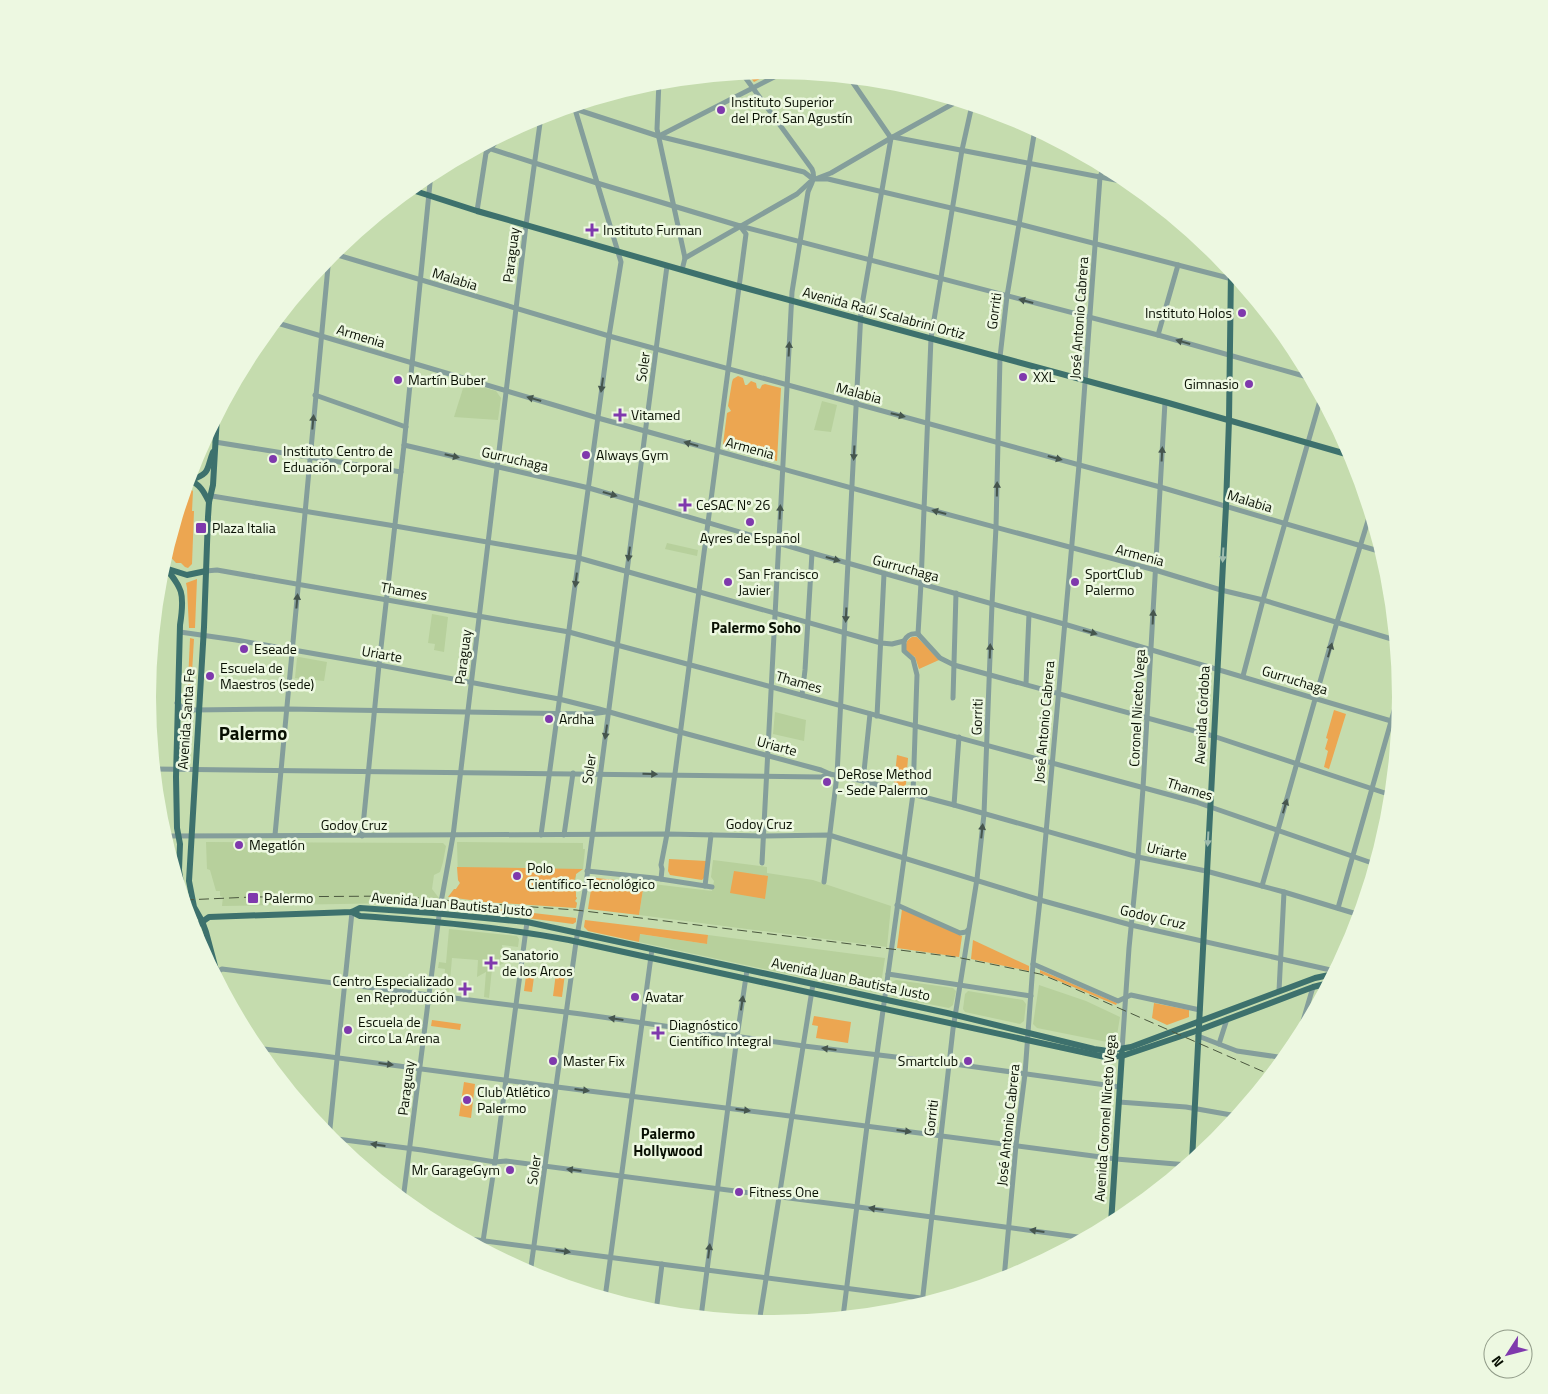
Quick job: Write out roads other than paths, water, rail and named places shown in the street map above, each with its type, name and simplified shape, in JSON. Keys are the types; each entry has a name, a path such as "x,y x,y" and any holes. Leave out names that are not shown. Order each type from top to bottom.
{"main road":[{"name":"Avenida Raúl Scalabrini Ortiz","path":"418,193 666,266 1165,402 1342,453"},
{"name":"Avenida Córdoba","path":"1193,1152 1209,806 1226,506 1231,281"},
{"name":"Avenida Santa Fe","path":"209,946 202,921 194,907 189,881 207,584 210,499 215,462 216,433"},
{"name":"Avenida Santa Fe","path":"197,477 205,474 214,451"},
{"path":"194,484 201,488 210,499"},
{"path":"170,568 187,575 206,571"},
{"name":"Avenida Santa Fe","path":"169,572 182,591 183,613 180,632 177,702 176,769 179,864"},
{"name":"Avenida Juan Bautista Justo","path":"199,923 209,917 352,912 360,908 440,913 527,922 955,1015 1094,1049 1122,1053 1199,1033 1227,1019 1320,985"},
{"name":"Avenida Juan Bautista Justo","path":"352,912 360,916 439,922 526,932 745,978 1097,1056 1112,1057 1199,1021 1326,975"},
{"name":"Avenida Coronel Niceto Vega","path":"1112,1214 1122,1053"}],"street":[{"path":"658,136 770,79"},
{"path":"747,80 812,169 813,179 808,192 791,300 762,863"},
{"path":"824,882 837,775 861,320 891,138 854,84"},
{"path":"658,90 657,129 685,258 682,270"},
{"path":"685,258 796,194 813,179 831,173 951,105"},
{"path":"581,110 658,136 804,172 813,179 828,179 1019,224 1229,278"},
{"path":"971,111 962,150 930,338 918,634 940,658 954,665 1213,736 1384,793"},
{"path":"541,835 548,773 620,262 574,112"},
{"name":"Paraguay","path":"404,1191 440,913 453,836 515,309 540,125"},
{"path":"891,138 897,137 1111,179"},
{"name":"Gorriti","path":"923,1297 955,1015 977,880 984,814 996,527 1000,357 1007,296 1034,137"},
{"path":"491,148 597,184 740,226 1158,335 1301,375"},
{"path":"477,211 486,153 489,149"},
{"name":"José Antonio Cabrera","path":"1005,1270 1016,1146 1025,1074 1030,996 1079,465 1101,173"},
{"path":"362,836 431,183"},
{"path":"661,879 661,866 667,834 746,234 740,226"},
{"name":"Malabia","path":"341,256 656,350 1160,486 1374,550"},
{"path":"1158,335 1178,265"},
{"name":"Soler","path":"531,1265 587,871 666,266"},
{"path":"276,835 328,270"},
{"name":"Armenia","path":"282,324 598,418 1155,570 1389,638"},
{"path":"315,395 406,427"},
{"name":"Coronel Niceto Vega","path":"1124,1014 1148,719 1165,402"},
{"path":"1242,676 1262,600 1319,406"},
{"path":"215,442 401,472"},
{"name":"Gurruchaga","path":"404,445 589,488 1391,720"},
{"path":"210,499 305,510 579,558 881,643 892,644 904,641 911,634 918,634"},
{"path":"1262,886 1337,622 1367,524"},
{"path":"802,695 812,553"},
{"name":"Thames","path":"206,571 217,570 569,632 1209,806 1369,862"},
{"path":"877,716 884,574"},
{"path":"953,698 956,594"},
{"path":"1026,684 1029,614"},
{"name":"Uriarte","path":"180,632 380,665 559,699 830,774 954,805 1138,857 1262,886 1353,912"},
{"path":"844,1311 912,794 916,668 913,659 904,650 904,641"},
{"path":"177,702 185,710 287,709 590,714 608,712"},
{"path":"863,781 870,714"},
{"path":"1338,908 1391,720"},
{"path":"954,805 959,737"},
{"path":"160,769 821,777 830,774"},
{"path":"564,835 573,773"},
{"path":"705,886 711,835"},
{"name":"Godoy Cruz","path":"172,837 829,835 1040,900 1328,970"},
{"path":"587,871 712,887"},
{"path":"1279,991 1284,892"},
{"path":"896,905 960,933 968,930"},
{"path":"330,1127 352,912"},
{"path":"527,922 483,1241 847,1289 911,1299"},
{"path":"606,1292 652,949"},
{"path":"1033,964 1118,1001 1131,995 1200,1010"},
{"path":"220,970 345,984 1120,1087"},
{"path":"702,1311 747,970"},
{"path":"888,974 1030,996"},
{"path":"760,1315 813,984"},
{"path":"1307,1009 1314,987"},
{"name":"Avenida Coronel Niceto Vega","path":"1122,1053 1124,1014"},
{"path":"1219,1044 1227,1019"},
{"path":"1199,1033 1237,1051 1276,1057"},
{"path":"267,1049 1116,1159 1179,1164"},
{"path":"1119,1102 1196,1109 1230,1115"},
{"path":"343,1140 495,1162 506,1161 1074,1237"},
{"path":"657,1304 662,1264"}],"railway":[{"path":"190,900 252,897 398,896 576,910 956,957 1040,974 1265,1072"}],"place":[{"name":"Instituto Superior del Prof. San Agustín","path":"721,110"},
{"name":"Instituto Furman","path":"592,230"},
{"name":"Instituto Holos","path":"1242,313"},
{"name":"XXL","path":"1023,377"},
{"name":"Martín Buber","path":"398,380"},
{"name":"Gimnasio","path":"1249,384"},
{"name":"Vitamed","path":"620,415"},
{"name":"Always Gym","path":"586,455"},
{"name":"Instituto Centro de Eduación. Corporal","path":"273,459"},
{"name":"CeSAC Nº 26","path":"685,505"},
{"name":"Ayres de Español","path":"750,522"},
{"name":"Plaza Italia","path":"201,528"},
{"name":"San Francisco Javier","path":"728,582"},
{"name":"SportClub Palermo","path":"1075,582"},
{"name":"Eseade","path":"244,649"},
{"name":"Escuela de Maestros (sede)","path":"210,676"},
{"name":"Ardha","path":"549,719"},
{"name":"DeRose Method - Sede Palermo","path":"827,782"},
{"name":"Megatlón","path":"239,845"},
{"name":"Polo Científico-Tecnológico","path":"517,876"},
{"name":"Palermo","path":"253,898"},
{"name":"Sanatorio de los Arcos","path":"491,963"},
{"name":"Centro Especializado en Reproducción","path":"465,989"},
{"name":"Avatar","path":"635,997"},
{"name":"Escuela de circo La Arena","path":"348,1030"},
{"name":"Diagnóstico Científico Integral","path":"658,1033"},
{"name":"Master Fix","path":"553,1061"},
{"name":"Smartclub","path":"968,1061"},
{"name":"Club Atlético Palermo","path":"467,1100"},
{"name":"Mr GarageGym","path":"510,1170"},
{"name":"Fitness One","path":"739,1192"}],"district":[{"name":"Palermo Soho","path":"756,628"},
{"name":"Palermo","path":"253,733"},
{"name":"Palermo Hollywood","path":"668,1142"}]}
